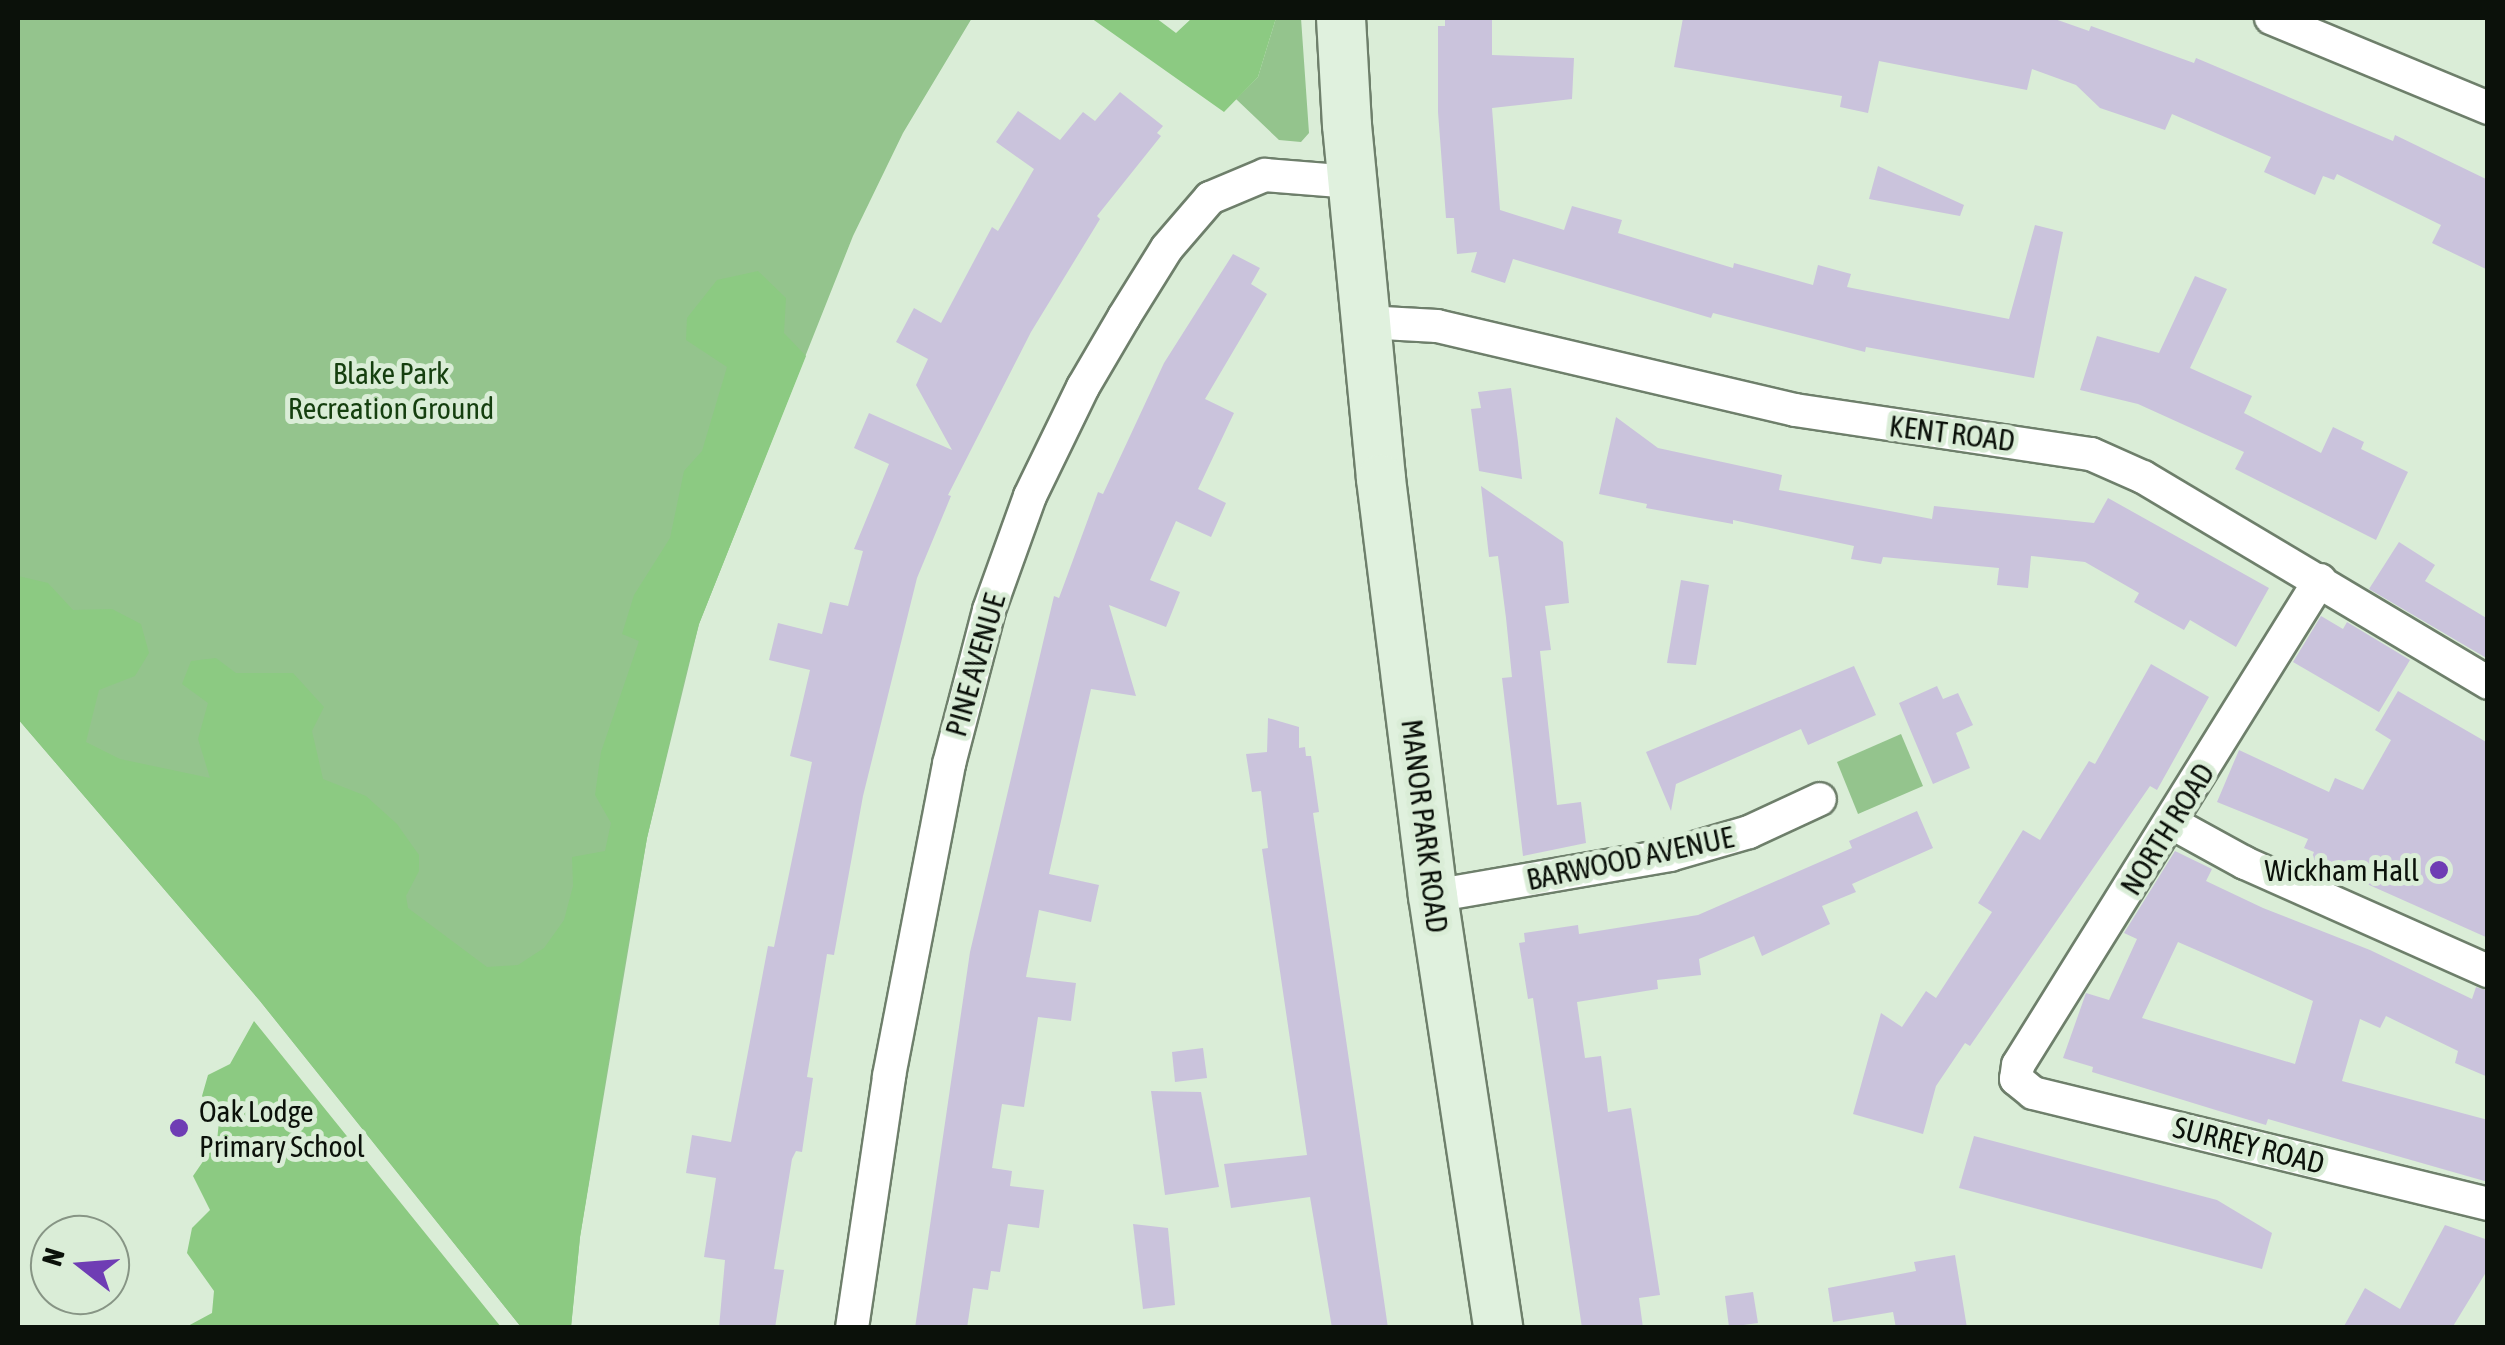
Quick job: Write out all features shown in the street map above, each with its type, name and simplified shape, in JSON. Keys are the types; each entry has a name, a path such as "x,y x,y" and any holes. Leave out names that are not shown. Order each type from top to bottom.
{"street":[{"name":"MANOR PARK ROAD","path":"1341,18 1365,322 1433,896 1498,1328"},
{"path":"2270,18 2488,108"},
{"name":"PINE AVENUE","path":"852,1328 892,1061 948,764 989,610 1030,496 1083,387 1134,300 1167,248 1210,198 1246,179 1266,175 1352,182"},
{"name":"KENT ROAD","path":"1365,322 1437,326 1795,410 2091,454 2144,476 2488,683"},
{"name":"NORTH ROAD","path":"2016,1079 2018,1065 2320,580"},
{"name":"BARWOOD AVENUE","path":"1433,896 1670,855 1749,832 1820,798"},
{"path":"2172,823 2244,863 2488,971"},
{"name":"SURREY ROAD","path":"2016,1079 2033,1093 2488,1204"}],"green space":[{"name":"Blake Park Recreation Ground","path":"18,18 972,18 903,133 853,236 699,624 647,838 580,1237 571,1327 521,1327 260,1001 18,719"},
{"path":"1091,18 1156,18 1176,33 1192,18 1276,18 1258,77 1224,112"},
{"path":"1276,18 1301,18 1309,133 1301,142 1279,140 1236,99 1258,77"},
{"path":"758,271 786,298 784,333 806,356 699,624 684,681 647,838 619,996 580,1237 571,1327 521,1327 260,1001 18,719 18,576 48,583 73,610 112,609 141,624 149,653 135,676 99,690 86,742 120,759 210,778 198,739 208,703 182,684 191,661 216,658 236,673 293,673 324,707 312,731 323,779 366,796 397,824 419,855 419,871 406,896 408,908 487,967 518,965 544,948 564,920 573,886 572,857 605,851 611,823 595,795 601,752 639,641 622,634 634,595 670,538 684,471 702,451 727,367 686,340 687,318 717,280"},
{"path":"1901,734 1923,786 1858,814 1837,762"},
{"path":"254,1021 501,1327 186,1327 212,1313 214,1291 187,1253 192,1228 210,1210 193,1176 217,1141 219,1121 202,1096 208,1075 230,1064"}],"building":[{"path":"1445,18 1492,18 1492,55 1574,58 1572,99 1492,108 1500,210 1564,230 1572,206 1622,220 1618,233 1733,268 1734,263 1813,285 1818,265 1851,274 1847,287 2009,319 2035,225 2063,232 2034,378 1866,347 1865,352 1713,313 1711,318 1513,259 1505,283 1471,272 1477,252 1457,254 1454,218 1446,218 1438,112 1438,26 1445,26"},
{"path":"1683,18 2052,18 2089,31 2091,26 2194,63 2196,58 2393,141 2395,135 2488,180 2488,270 2432,243 2441,225 2337,174 2334,180 2323,176 2315,195 2264,172 2271,157 2172,114 2165,130 2100,108 2076,85 2032,69 2027,90 1879,61 1868,113 1840,107 1842,96 1674,67"},
{"path":"1120,92 1163,126 1157,133 1161,136 1097,216 1100,219 1031,332 948,495 951,496 917,578 863,796 834,955 827,954 807,1077 813,1078 802,1152 796,1151 792,1159 774,1269 784,1270 775,1328 719,1328 725,1260 704,1257 716,1178 686,1173 692,1135 731,1142 768,946 774,947 812,762 790,756 810,670 769,660 778,623 822,634 830,602 848,606 863,551 854,549 889,464 854,448 869,413 952,450 916,385 928,359 896,342 914,308 941,323 992,227 998,231 1034,169 996,142 1018,111 1060,140 1083,112 1095,121"},
{"path":"1878,166 1964,205 1960,216 1869,199"},
{"path":"1233,254 1260,268 1251,284 1267,294 1205,399 1234,413 1198,489 1226,503 1211,537 1176,521 1150,580 1180,592 1166,627 1109,605 1136,696 1091,689 1049,874 1099,885 1091,922 1039,910 1026,977 1076,983 1071,1021 1038,1017 1024,1107 1002,1104 992,1168 1012,1171 1010,1186 1044,1190 1039,1228 1008,1224 1000,1272 991,1271 988,1290 973,1288 967,1328 915,1328 970,952 1054,596 1059,598 1098,492 1103,494 1164,363"},
{"path":"2195,276 2227,289 2190,368 2252,396 2244,413 2321,453 2333,427 2364,442 2361,449 2408,472 2376,540 2235,469 2244,452 2138,404 2080,390 2097,336 2159,353"},
{"path":"1511,388 1522,479 1479,471 1471,409 1481,408 1478,392"},
{"path":"1616,417 1658,448 1782,475 1779,490 1932,519 1934,506 2094,523 2108,498 2269,588 2236,647 2190,620 2184,630 2134,602 2139,593 2085,562 2031,556 2028,588 1997,585 1999,568 1883,557 1881,564 1851,559 1854,546 1733,520 1733,524 1646,508 1647,504 1599,494"},
{"path":"1481,486 1563,542 1569,603 1545,606 1551,650 1540,651 1557,805 1581,802 1586,843 1523,856 1502,678 1512,677 1506,618 1498,556 1489,557"},
{"path":"2399,542 2435,565 2425,581 2488,619 2488,659 2369,589"},
{"path":"1681,580 1709,585 1696,665 1667,663"},
{"path":"2321,616 2343,629 2347,622 2410,660 2379,712 2293,662"},
{"path":"2151,664 2209,697 2157,790 2150,786 1970,1046 1965,1043 1936,1086 1923,1134 1853,1114 1881,1013 1902,1027 1926,991 1936,998 1992,912 1978,903 2023,830 2040,840 2089,761 2095,764"},
{"path":"1854,666 1876,715 1808,745 1801,729 1676,784 1671,811 1646,752"},
{"path":"1937,686 1943,699 1958,693 1973,725 1956,733 1970,768 1933,784 1899,703"},
{"path":"2398,691 2488,743 2488,938 2311,859 2314,852 2304,848 2308,839 2217,802 2239,750 2329,792 2335,778 2363,790 2391,740 2375,730"},
{"path":"1268,718 1299,727 1299,748 1305,747 1306,756 1311,756 1319,812 1313,813 1388,1328 1332,1328 1310,1197 1231,1208 1224,1164 1307,1155 1262,849 1268,848 1261,791 1252,792 1246,754 1267,752"},
{"path":"1917,811 1933,848 1852,884 1856,892 1822,906 1830,924 1762,956 1754,936 1699,959 1701,975 1657,980 1658,989 1577,1002 1585,1058 1601,1056 1608,1112 1631,1108 1660,1295 1639,1298 1643,1328 1582,1328 1533,998 1528,999 1519,943 1525,942 1524,933 1578,925 1579,934 1698,915 1852,848 1849,841"},
{"path":"2175,851 2212,869 2206,881 2263,908 2370,950 2472,999 2476,987 2488,991 2488,1077 2455,1063 2458,1051 2386,1016 2380,1028 2360,1019 2342,1081 2488,1120 2488,1182 2268,1119 2266,1125 2092,1072 2093,1067 2063,1058 2086,993 2109,1000 2137,939 2124,933","holes":["2178,942 2313,1001 2295,1064 2142,1018"]},
{"path":"1203,1048 1207,1078 1175,1082 1172,1052"},
{"path":"1151,1091 1201,1092 1219,1187 1165,1195"},
{"path":"1974,1136 2217,1200 2272,1233 2262,1269 1959,1188"},
{"path":"1133,1224 1168,1228 1175,1305 1143,1309"},
{"path":"2445,1225 2488,1240 2488,1269 2452,1328 2343,1328 2365,1288 2400,1309"},
{"path":"1955,1255 1967,1328 1896,1328 1893,1312 1833,1322 1828,1288 1916,1271 1914,1262"},
{"path":"1753,1292 1758,1323 1729,1327 1725,1296"}],"place":[{"name":"Wickham Hall","path":"2439,870"},
{"name":"Oak Lodge Primary School","path":"179,1128"}]}
